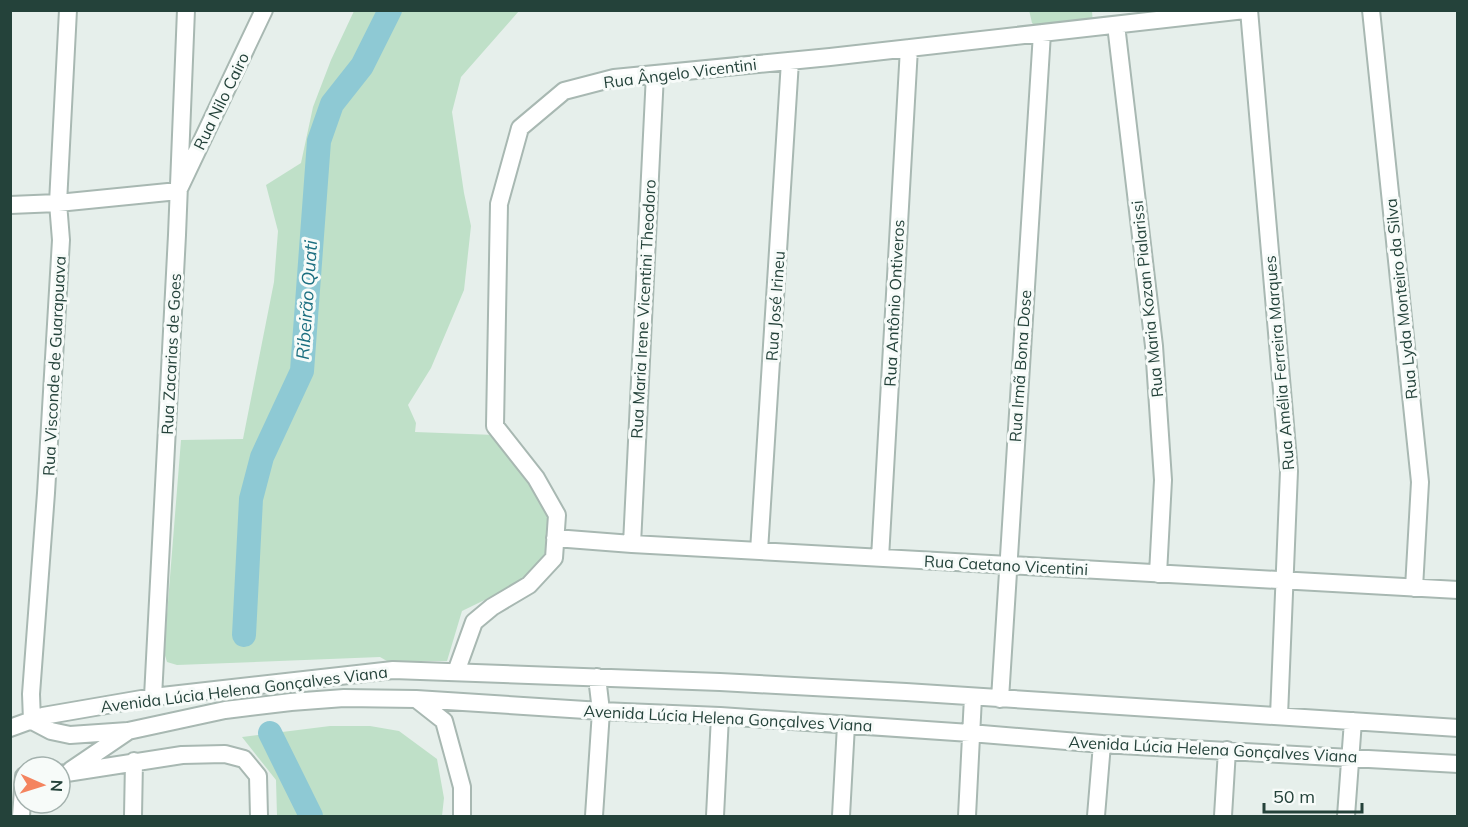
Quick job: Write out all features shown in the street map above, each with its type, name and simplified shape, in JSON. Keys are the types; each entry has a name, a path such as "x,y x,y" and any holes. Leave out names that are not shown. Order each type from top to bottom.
{"street":[{"name":"Rua Visconde de Guarapuava","path":"32,721 31,694 47,481 61,240 58,203 68,10"},
{"name":"Rua Zacarias de Goes","path":"153,697 177,235 186,10"},
{"name":"Rua Nilo Cairo","path":"178,191 264,10"},
{"name":"Rua Ângelo Vicentini","path":"456,672 474,622 492,607 529,585 554,558 557,515 536,478 495,426 499,204 520,128 546,106 564,91 614,78 790,61 1247,10"},
{"name":"Rua Amélia Ferreira Marques","path":"1247,10 1289,471 1279,716"},
{"name":"Rua Lyda Monteiro da Silva","path":"1371,10 1420,482 1414,588"},
{"name":"Rua Maria Kozan Pialarissi","path":"1116,25 1154,346 1163,480 1158,574"},
{"name":"Rua Irmã Bona Dose","path":"1000,699 1042,33"},
{"name":"Rua Antônio Ontiveros","path":"880,558 909,48"},
{"name":"Rua José Irineu","path":"759,552 790,61"},
{"name":"Rua Maria Irene Vicentini Theodoro","path":"632,544 655,74"},
{"path":"10,205 58,203 178,191"},
{"name":"Rua Caetano Vicentini","path":"555,538 759,552 1458,590"},
{"name":"Avenida Lúcia Helena Gonçalves Viana","path":"32,721 43,716 153,697 393,670 906,692 1458,728"},
{"path":"594,816 601,711 597,677"},
{"path":"967,816 973,697"},
{"path":"416,699 444,721 462,787 462,816"},
{"name":"Avenida Lúcia Helena Gonçalves Viana","path":"32,721 51,731 70,735 128,731 225,710 313,700 416,699 720,716 1102,744 1458,764"},
{"path":"715,816 720,716"},
{"path":"10,729 32,721"},
{"path":"1346,816 1353,721"},
{"path":"841,816 846,725"},
{"path":"72,768 128,731"},
{"path":"1096,816 1102,744"},
{"path":"1223,816 1227,750"},
{"path":"72,772 182,755 225,754 244,759 258,776 259,816"},
{"path":"133,816 134,761"}],"green space":[{"path":"1029,10 1092,11 1093,25 1041,31 1032,23"},
{"path":"354,11 519,11 461,77 452,112 471,226 464,290 431,368 408,405 416,423 415,432 495,435 506,454 539,498 551,525 548,549 540,568 503,591 462,611 447,661 387,661 380,657 177,665 167,662 164,652 181,440 243,439 274,282 278,231 266,185 301,163 313,107 331,60"},
{"path":"330,726 370,726 399,731 437,759 444,798 442,816 277,816 276,780 242,737"}],"waterway":[{"name":"Ribeirão Quati","path":"244,635 251,499 262,457 302,371 319,141 332,104 362,66 390,10"},
{"name":"Ribeirão Quati","path":"270,733 311,816"}]}
